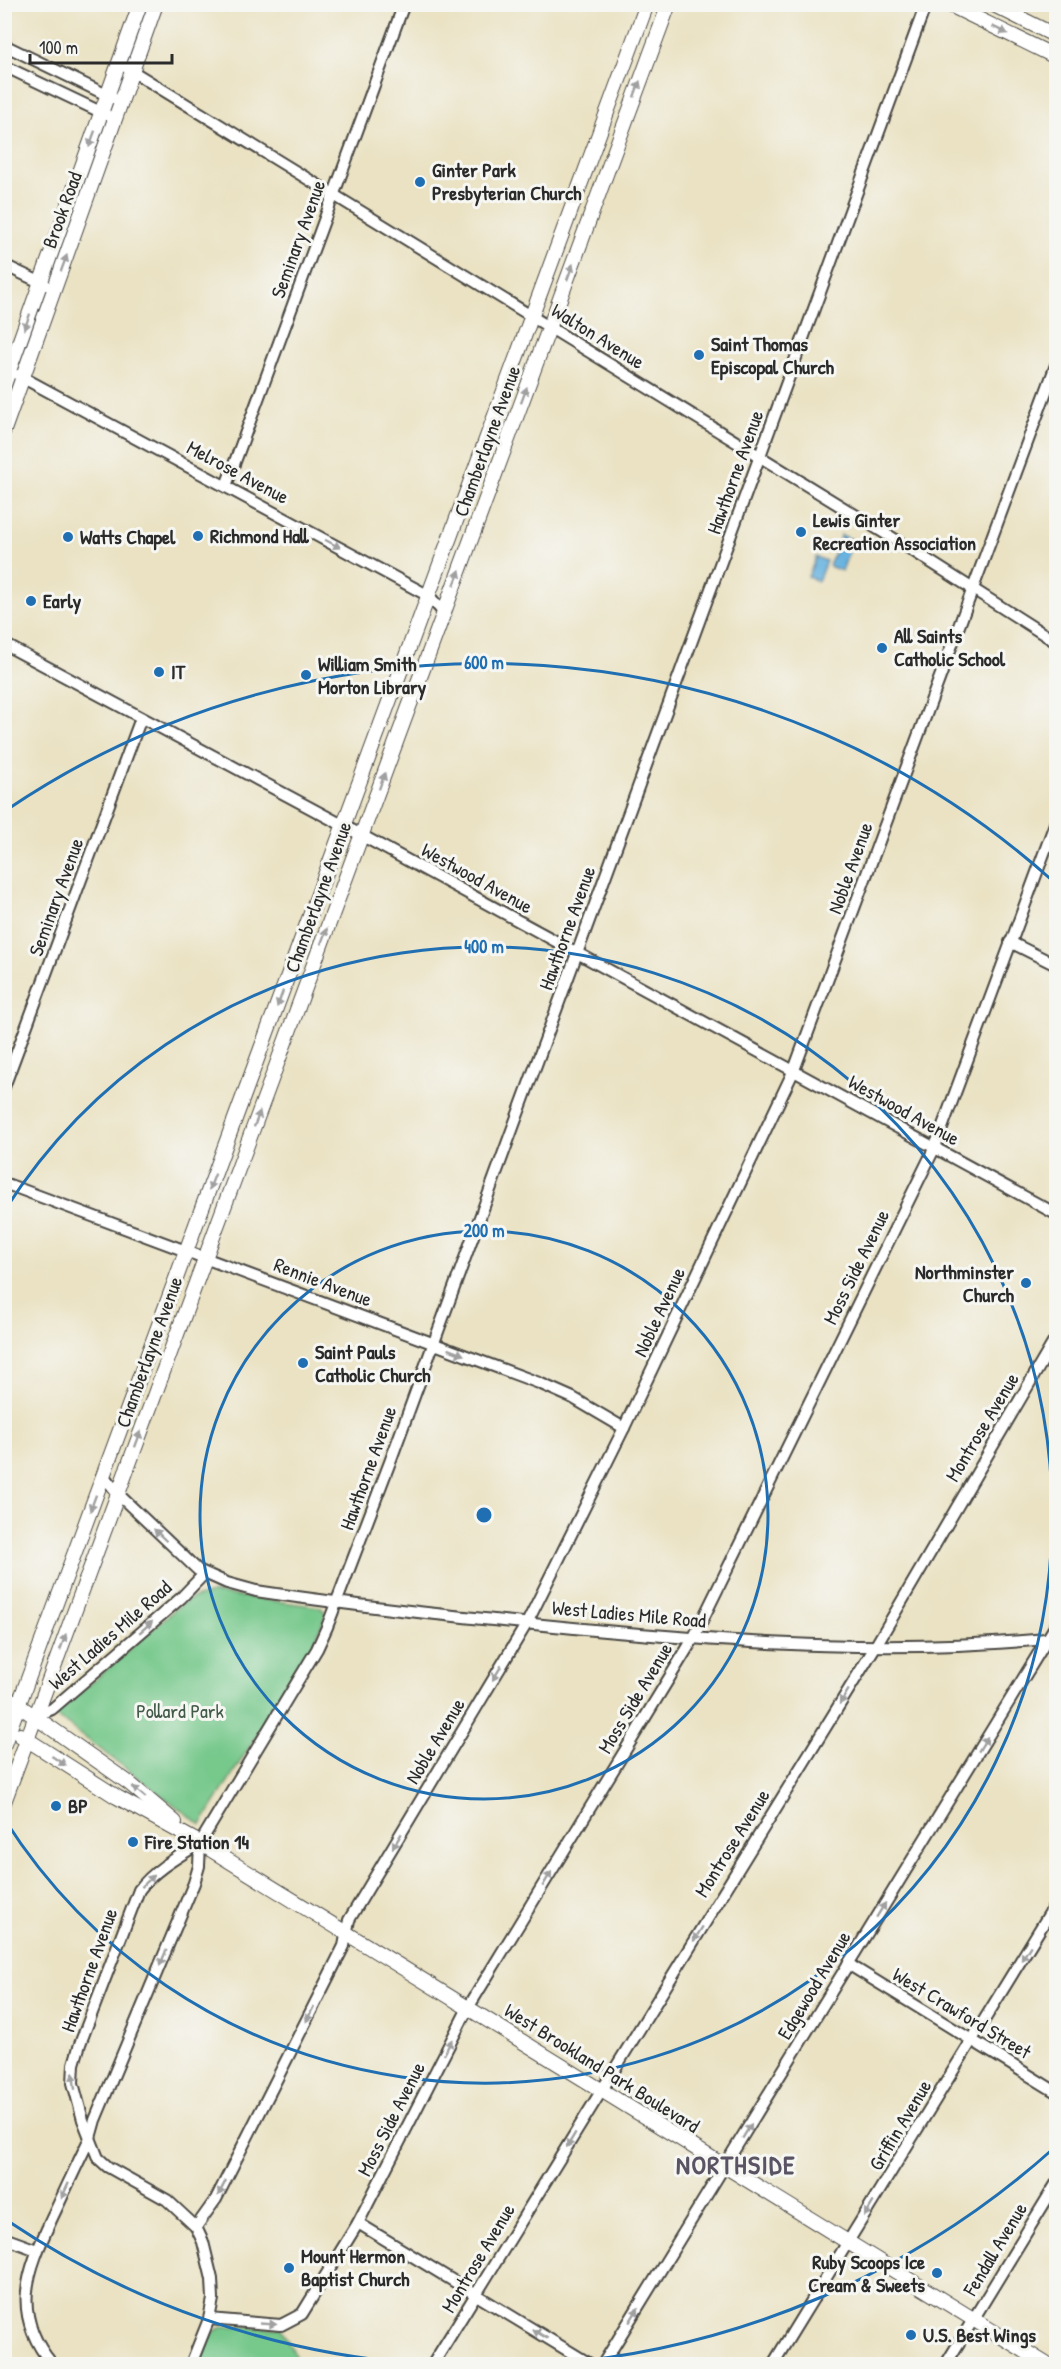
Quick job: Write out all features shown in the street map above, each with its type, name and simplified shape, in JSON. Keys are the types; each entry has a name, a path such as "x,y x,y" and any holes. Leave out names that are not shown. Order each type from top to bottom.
{"main road":[{"name":"Brook Road","path":"4,385 140,4"},
{"name":"Brook Road","path":"4,430 156,4"},
{"name":"Chamberlayne Avenue","path":"4,1744 8,1726 19,1705 647,4"},
{"name":"Chamberlayne Avenue","path":"4,1802 669,4"},
{"path":"948,4 1056,57"},
{"path":"992,4 1056,36"},
{"name":"West Brookland Park Boulevard","path":"4,1695 129,1783 200,1843"},
{"name":"West Brookland Park Boulevard","path":"8,1726 117,1797 200,1843 1046,2364"}],"street":[{"name":"Seminary Avenue","path":"226,486 404,4"},
{"name":"Hawthorne Avenue","path":"90,2138 77,2100 72,2073 80,2043 105,1976 139,1890 174,1860 200,1843 317,1649 577,953 926,4"},
{"path":"4,45 121,102"},
{"name":"Walton Avenue","path":"119,63 760,456 1056,642"},
{"path":"4,66 101,114 116,117"},
{"path":"4,265 54,290"},
{"name":"Noble Avenue","path":"196,2227 216,2199 344,1946 349,1920 528,1623 624,1428 794,1070 1056,365"},
{"name":"Melrose Avenue","path":"10,370 429,596 444,613"},
{"name":"Westwood Avenue","path":"4,644 344,826 1056,1214"},
{"name":"Seminary Avenue","path":"4,1087 141,718"},
{"name":"Moss Side Avenue","path":"209,2319 281,2325 302,2314 358,2223 468,2008 693,1639 935,1147 1056,821"},
{"path":"1010,942 1056,965"},
{"name":"Rennie Avenue","path":"4,1183 206,1256 573,1398 624,1428"},
{"name":"Montrose Avenue","path":"433,2364 875,1647 1056,1338"},
{"name":"West Ladies Mile Road","path":"104,1475 118,1494 204,1574 243,1588 336,1603 449,1617 693,1639 875,1647 956,1646 1052,1638"},
{"name":"West Ladies Mile Road","path":"36,1716 52,1709 181,1598 204,1574"},
{"name":"Edgewood Avenue","path":"603,2364 848,1964 1052,1638 1056,1625"},
{"name":"Hawthorne Avenue","path":"52,2364 31,2331 27,2316 25,2294 28,2274 90,2138 95,2120 194,1883 199,1866 200,1843"},
{"name":"Griffin Avenue","path":"773,2364 1056,1903"},
{"name":"West Crawford Street","path":"848,1964 1056,2092"},
{"path":"90,2138 102,2162 167,2200 196,2227 203,2242 212,2279 209,2319 191,2364"},
{"name":"Fendall Avenue","path":"946,2364 1056,2184"},
{"path":"358,2223 590,2364"},
{"path":"4,2238 37,2250"}],"green space":[{"name":"Pollard Park","path":"212,1593 321,1607 326,1614 314,1643 201,1825 55,1715 180,1605 190,1599"},
{"path":"228,2326 281,2328 299,2364 198,2364 205,2345 212,2335"}],"water":[{"path":"841,535 853,540 842,571 829,566"},
{"path":"816,557 826,561 818,581 808,577"}],"place":[{"name":"Ginter Park Presbyterian Church","path":"420,182"},
{"name":"Saint Thomas Episcopal Church","path":"699,355"},
{"name":"Lewis Ginter Recreation Association","path":"801,532"},
{"name":"Richmond Hall","path":"198,536"},
{"name":"Watts Chapel","path":"68,537"},
{"name":"Early","path":"31,601"},
{"name":"All Saints Catholic School","path":"882,648"},
{"name":"IT","path":"159,672"},
{"name":"William Smith Morton Library","path":"306,675"},
{"name":"Northminster Church","path":"1026,1283"},
{"name":"Saint Pauls Catholic Church","path":"303,1363"},
{"name":"BP","path":"56,1806"},
{"name":"Fire Station 14","path":"133,1842"},
{"name":"Mount Hermon Baptist Church","path":"289,2268"},
{"name":"Ruby Scoops Ice Cream & Sweets","path":"937,2273"},
{"name":"U.S. Best Wings","path":"911,2335"}],"district":[{"name":"NORTHSIDE","path":"736,2165"}]}
